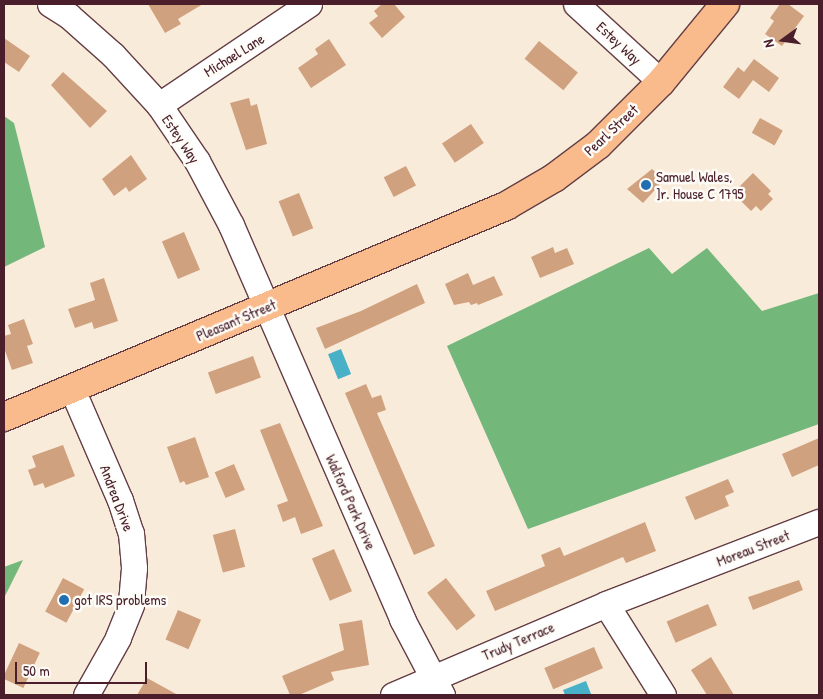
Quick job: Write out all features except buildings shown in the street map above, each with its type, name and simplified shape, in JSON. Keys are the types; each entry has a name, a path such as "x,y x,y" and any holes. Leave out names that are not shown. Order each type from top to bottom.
{"main road":[{"name":"Pearl Street","path":"469,223 554,178 598,145 661,82 725,4"},
{"name":"Pleasant Street","path":"4,417 71,387 469,223"}],"street":[{"name":"Estey Way","path":"50,4 70,16 113,55 158,105 206,177 231,225 267,307"},
{"name":"Michael Lane","path":"158,105 309,4"},
{"name":"Estey Way","path":"576,4 661,82"},
{"name":"Walford Park Drive","path":"267,307 436,686"},
{"name":"Andrea Drive","path":"71,387 120,500 131,533 134,568 131,606 118,638 86,695"},
{"name":"Moreau Street","path":"686,574 819,522"},
{"name":"Trudy Terrace","path":"393,695 436,686 606,604 686,574"},
{"path":"606,604 663,695"}],"green space":[{"path":"4,116 14,123 45,247 4,267"},
{"path":"649,248 672,274 707,248 762,311 819,293 819,424 528,529 447,346"},
{"path":"23,560 4,598 4,567"}],"water":[{"path":"341,349 351,374 338,379 328,354"},
{"path":"586,681 591,694 565,695 563,690"}],"place":[{"name":"Samuel Wales, ]r. House C 1795","path":"646,185"},
{"name":"got IRS problems","path":"64,600"}]}
